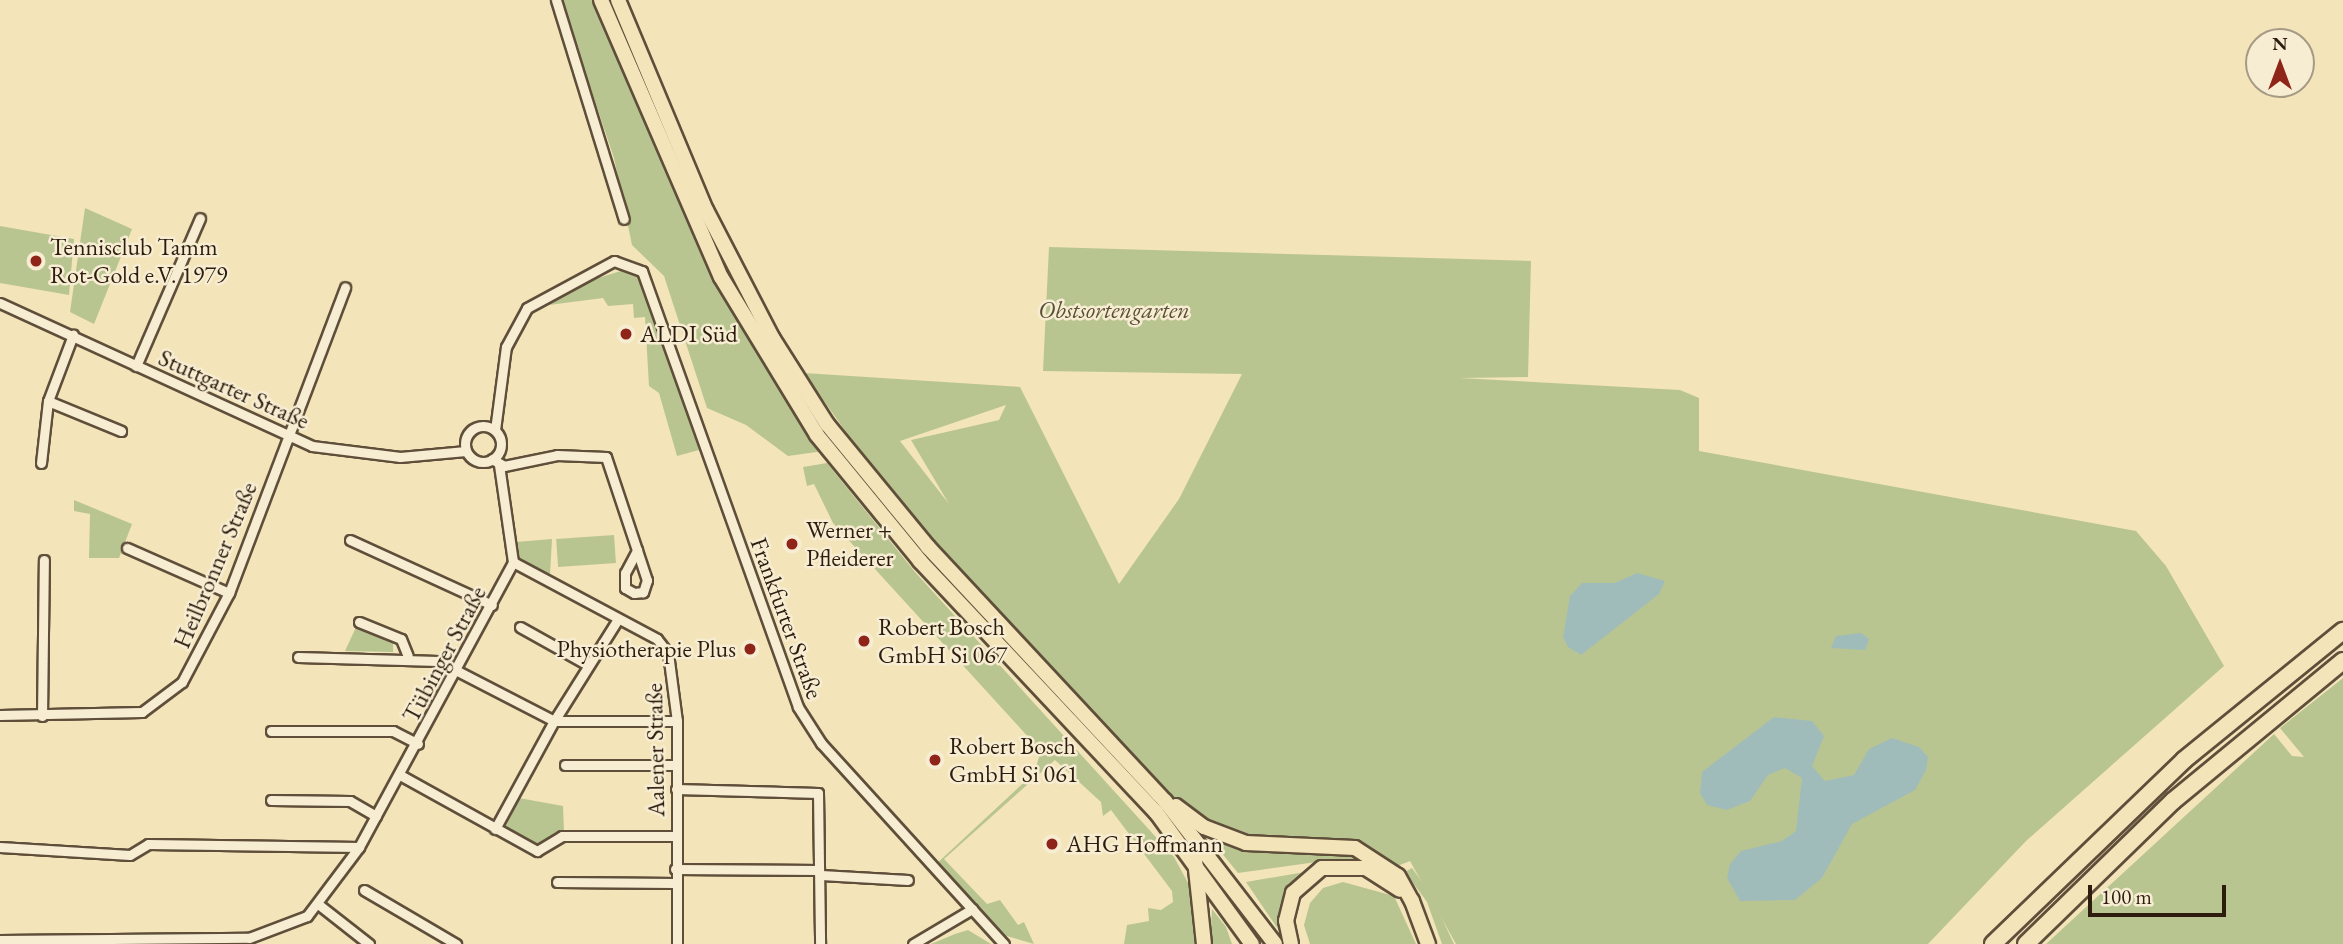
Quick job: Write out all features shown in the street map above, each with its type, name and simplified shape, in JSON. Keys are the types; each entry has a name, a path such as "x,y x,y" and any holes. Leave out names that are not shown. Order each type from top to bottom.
{"highway":[{"path":"1993,944 2184,761 2343,631"},
{"path":"2026,944 2173,801 2343,661"}],"main road":[{"path":"601,0 721,277 817,435 920,561 1195,860 1252,944"},
{"path":"618,0 706,210 767,328 827,424 928,547 1166,801 1275,944"},
{"path":"1166,801 1224,837 1355,848 1398,876 1412,901 1428,944"},
{"path":"1195,860 1204,944"},
{"path":"1291,944 1286,921 1293,893 1322,868 1378,873 1412,901"}],"street":[{"path":"556,0 624,219"},
{"path":"136,366 200,218"},
{"name":"Frankfurter Straße","path":"495,430 506,346 523,314 568,280 620,261 648,279 797,707 821,743 1004,944"},
{"name":"Heilbronner Straße","path":"0,715 130,714 159,704 192,668 229,593 345,287"},
{"name":"Stuttgarter Straße","path":"0,303 290,438 348,454 466,451 477,461 496,462"},
{"path":"41,463 48,401 73,335"},
{"path":"48,401 121,431"},
{"path":"466,451 470,432 495,430 500,446 496,462 513,562"},
{"path":"496,462 557,455 606,457 637,550"},
{"path":"350,540 492,605"},
{"path":"127,548 229,593"},
{"path":"42,716 44,560"},
{"name":"Tübinger Straße","path":"0,940 249,938 295,925 318,904 359,847 459,671 513,562"},
{"name":"Aalener Straße","path":"513,562 657,639 668,653 677,721 677,944"},
{"path":"495,829 588,664 618,619"},
{"path":"359,622 401,639 408,656"},
{"path":"520,627 588,664"},
{"path":"298,657 408,656 459,671 555,721 677,721"},
{"path":"271,730 393,731 418,744"},
{"path":"565,765 676,765"},
{"path":"400,775 537,851 562,836 676,836"},
{"path":"676,789 811,789 820,800 820,944"},
{"path":"271,800 350,801 376,816"},
{"path":"0,847 130,855 148,844 359,847"},
{"path":"675,869 820,872 908,880"},
{"path":"557,882 675,883"},
{"path":"364,890 456,944"},
{"path":"318,904 369,944"},
{"path":"913,944 972,909"}],"green space":[{"path":"561,0 598,0 695,234 824,451 788,456 746,425 707,408 664,276 632,245 614,158"},
{"path":"85,208 132,229 94,324 70,312"},
{"name":"Tennisclub Tamm Rot-Gold e.V. 1979","path":"0,226 74,239 69,295 0,283"},
{"name":"Obstsortengarten","path":"1049,247 1531,261 1528,377 1460,378 1680,390 1699,398 1699,451 2136,531 2166,566 2224,666 2026,841 1928,944 1456,944 1410,861 1395,867 1373,856 1246,843 1165,801 928,547 804,373 1020,387 1119,584 1179,499 1242,374 1043,371","holes":["1006,405 999,420 911,440 949,504 900,441"]},
{"path":"627,269 640,273 699,450 677,456 659,393 649,386 645,317 634,318 633,304 608,306 603,298 549,305 570,287"},
{"path":"827,463 915,572 1174,857 1194,894 1197,944 1124,944 1127,925 1149,921 1148,908 1161,910 1173,902 1172,891 1111,810 1103,816 1101,802 1055,760 944,859 987,904 1000,900 1018,925 1024,922 1034,944 993,932 933,867 1034,773 1041,751 833,523 814,484 807,486 803,467"},
{"path":"74,500 132,524 119,558 89,558 90,514 74,511"},
{"path":"614,535 616,563 558,567 556,539"},
{"path":"552,539 550,575 518,557 516,542"},
{"path":"357,625 393,640 393,652 345,651"},
{"path":"2343,678 2343,944 2046,944 2274,734 2292,756 2304,757 2280,728"},
{"path":"519,798 563,806 564,831 539,847 504,830"},
{"path":"1207,835 1337,847 1371,863 1338,859 1238,873"},
{"path":"1412,868 1430,893 1454,944 1442,944 1427,902 1405,872"},
{"path":"1305,872 1283,901 1280,932 1246,882"},
{"path":"1343,882 1394,896 1416,944 1310,944 1304,925 1310,903 1323,888"},
{"path":"1212,909 1226,927 1232,944 1210,944"},
{"path":"968,930 991,944 931,944 955,934"}],"water":[{"path":"1637,573 1665,581 1659,594 1581,655 1568,647 1563,637 1570,596 1582,583 1615,583"},
{"path":"1861,633 1869,639 1865,650 1831,648 1836,636"},
{"path":"1774,717 1812,721 1824,736 1812,766 1825,781 1854,775 1869,749 1892,738 1919,747 1928,757 1926,770 1915,790 1852,824 1822,878 1795,900 1740,901 1727,878 1730,864 1741,851 1782,841 1796,831 1802,778 1785,768 1768,775 1750,801 1727,810 1707,805 1700,793 1702,772"}],"place":[{"name":"Tennisclub Tamm Rot-Gold e.V. 1979","path":"36,261"},
{"name":"ALDI Süd","path":"626,334"},
{"name":"Werner + Pfleiderer","path":"792,544"},
{"name":"Robert Bosch GmbH Si 067","path":"864,641"},
{"name":"Physiotherapie Plus","path":"750,649"},
{"name":"Robert Bosch GmbH Si 061","path":"935,760"},
{"name":"AHG Hoffmann","path":"1052,844"}]}
